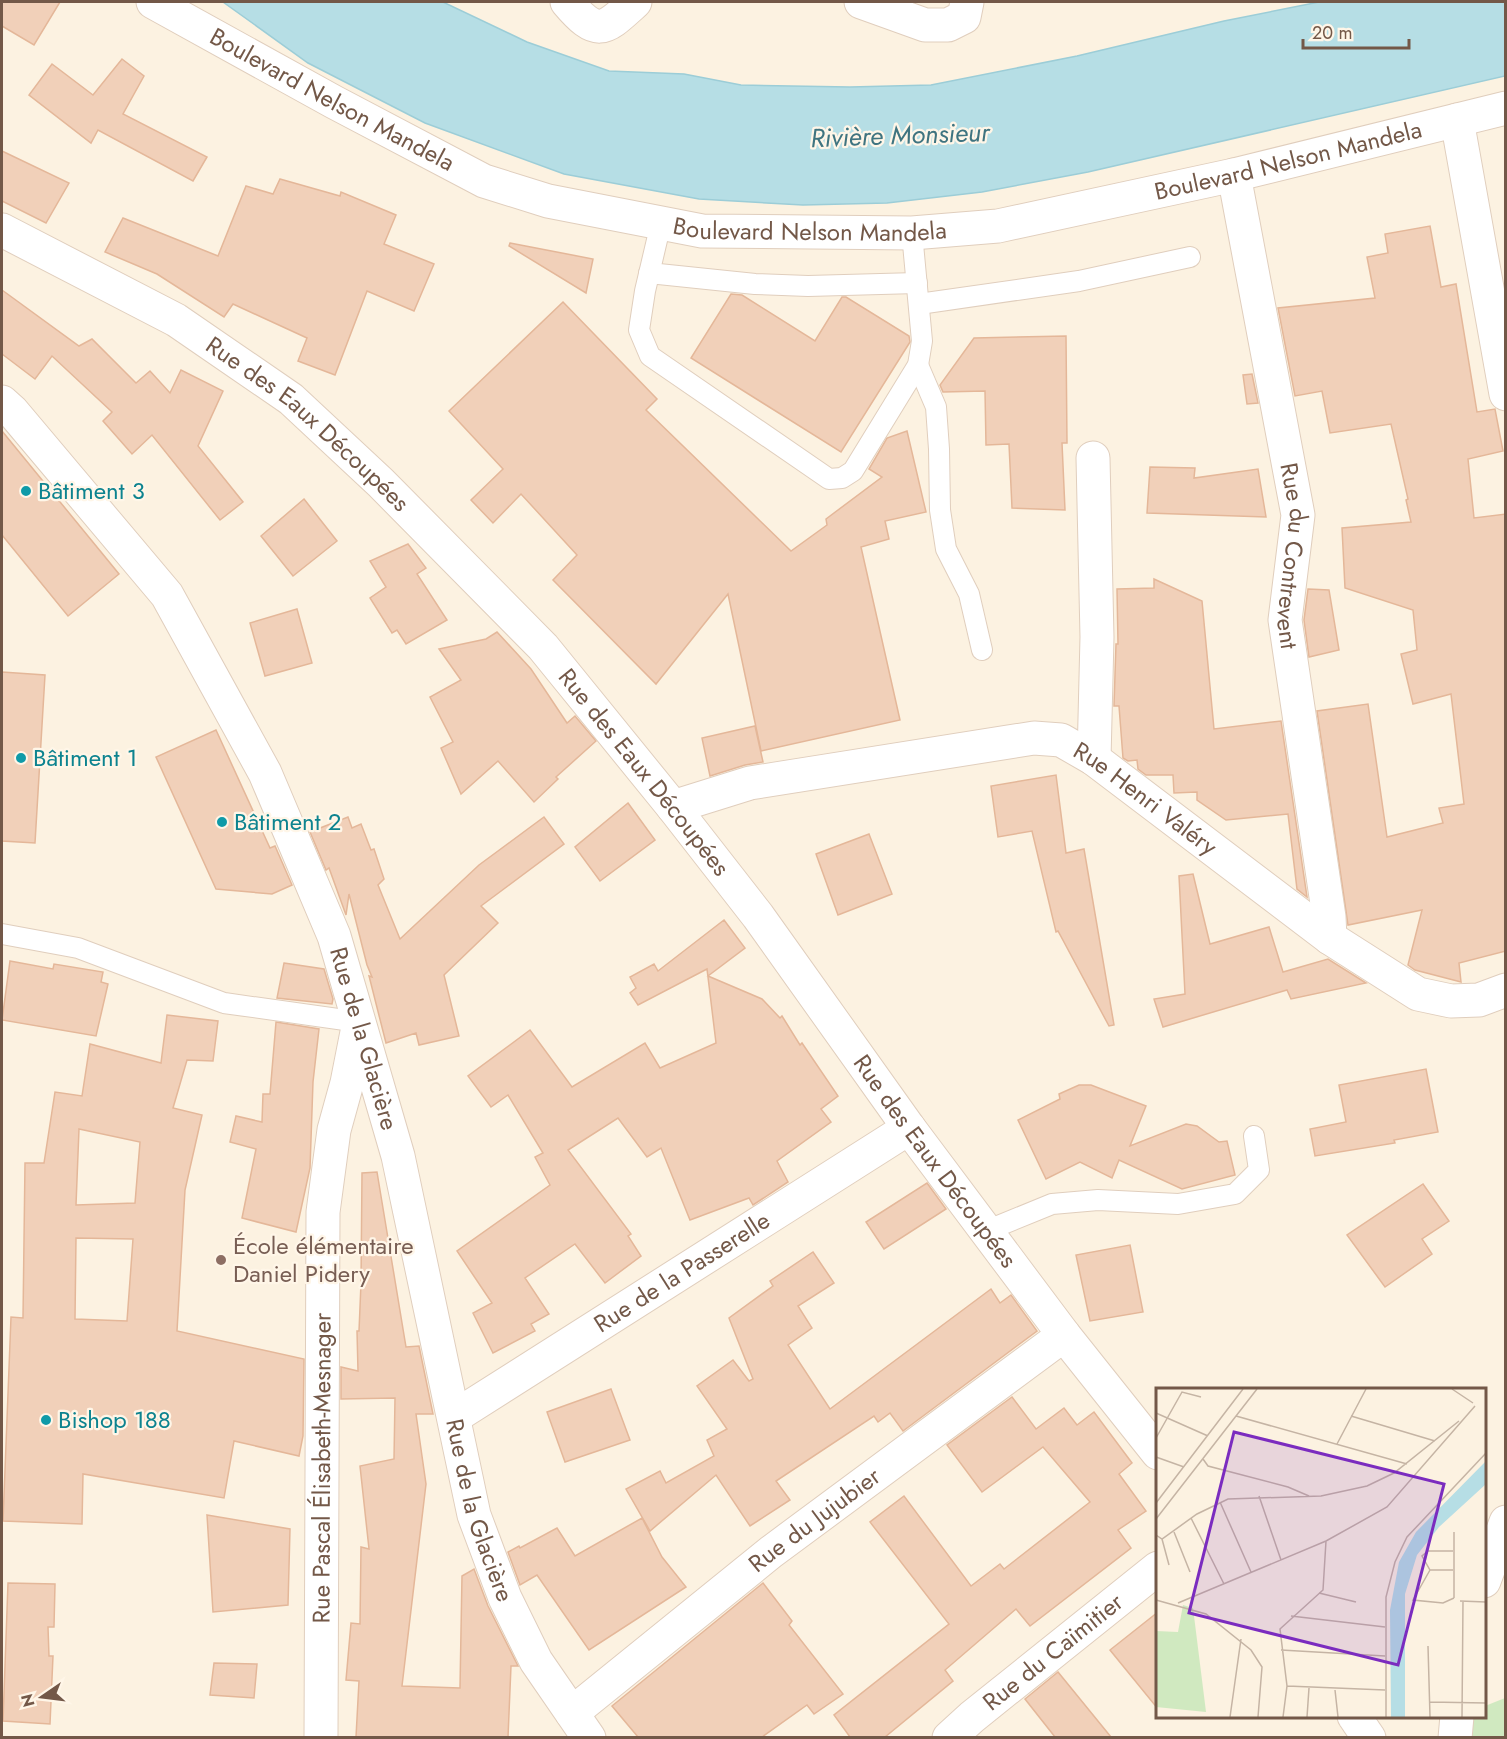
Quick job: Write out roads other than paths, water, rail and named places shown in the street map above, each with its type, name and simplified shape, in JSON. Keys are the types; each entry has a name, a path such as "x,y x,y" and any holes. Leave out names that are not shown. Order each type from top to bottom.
{"street":[{"name":"Boulevard Nelson Mandela","path":"153,2 344,108 484,182 548,201 702,231 912,233 998,226 1234,175 1506,108"},
{"path":"567,2 578,15 598,27 608,26 635,2"},
{"path":"861,2 926,25 948,25 964,17 967,2"},
{"path":"1457,120 1506,394"},
{"name":"Rue du Contrevent","path":"1234,175 1298,514 1285,620 1329,917 1330,938"},
{"name":"Rue des Eaux Découpées","path":"2,230 176,320 291,399 381,483 543,647 758,916 909,1128 1064,1335 1156,1450"},
{"name":"Rue de la Glacière","path":"2,402 167,595 265,773 334,936 398,1156 474,1515 505,1598 536,1661 580,1725"},
{"path":"1093,458 1097,637 1094,759"},
{"name":"Rue Henri Valéry","path":"673,807 750,783 1034,738 1061,740 1094,759 1330,938 1419,994 1451,1002 1479,1000 1506,990"},
{"name":"Rue Pascal Élisabeth-Mesnager","path":"321,1737 323,1212 334,1130 347,1083 359,1022"},
{"name":"Rue de la Passerelle","path":"454,1417 909,1128"},
{"name":"Rue du Jujubier","path":"580,1725 771,1552 1064,1335"},
{"path":"1486,1578 1506,1522"},
{"name":"Rue du Caïmitier","path":"949,1737 1156,1570"},
{"path":"1355,1718 1369,1737"},
{"path":"1455,1737 1457,1718"}],"lane":[{"path":"661,223 639,330 650,356 829,479 842,478 853,471 918,365 922,341 912,233"},
{"path":"919,304 1079,281 1190,257"},
{"path":"649,273 808,286 916,284"},
{"path":"918,365 936,407 940,510 946,549 969,594 982,650"},
{"path":"2,934 78,948 224,1003 359,1022"},
{"path":"986,1231 1052,1204 1098,1200 1178,1204 1235,1194 1259,1170 1254,1136"}],"water":[{"name":"Rivière Monsieur","path":"223,2 443,2 527,42 609,71 684,74 741,85 850,87 931,85 1077,56 1224,21 1319,2 1505,2 1505,76 1088,172 982,192 887,203 803,205 699,199 564,174 425,123 308,63"}],"place":[{"name":"Bâtiment 3","path":"26,491"},
{"name":"Bâtiment 1","path":"21,758"},
{"name":"Bâtiment 2","path":"222,822"},
{"name":"École élémentaire Daniel Pidery","path":"221,1260"},
{"name":"Bishop 188","path":"46,1420"}]}
